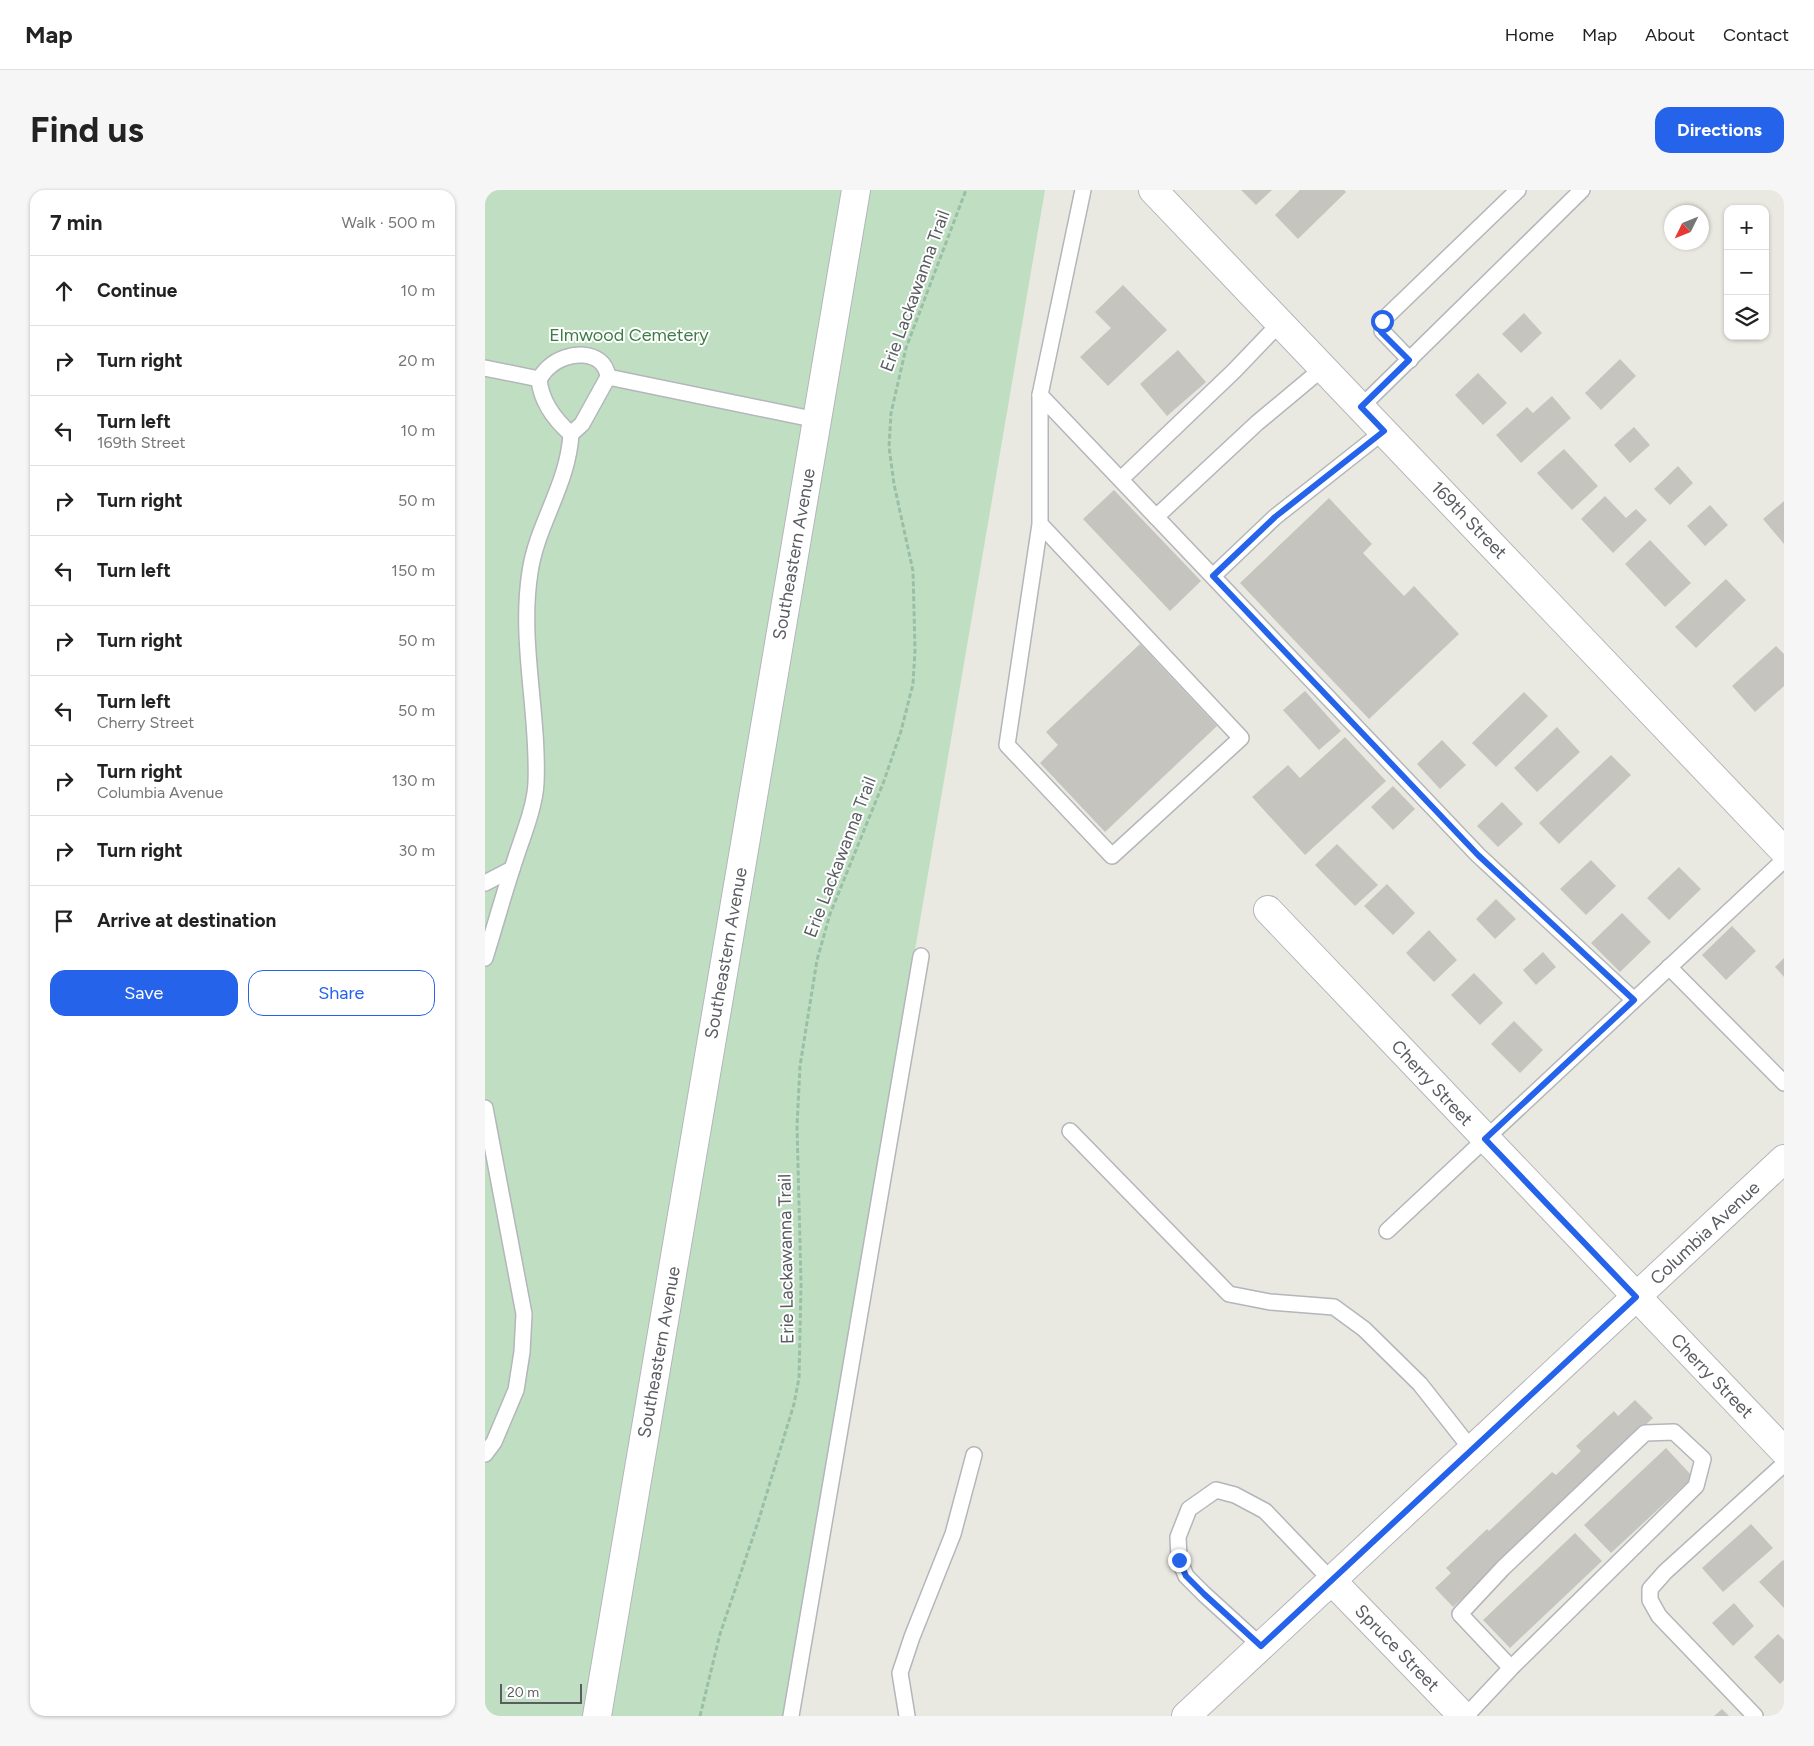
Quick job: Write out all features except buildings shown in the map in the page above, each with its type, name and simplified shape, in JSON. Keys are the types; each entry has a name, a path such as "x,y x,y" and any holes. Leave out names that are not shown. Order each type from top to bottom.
{"street":[{"name":"Southeastern Avenue","path":"597,1716 856,190"},
{"name":"169th Street","path":"1153,190 1784,850"},
{"name":"Cherry Street","path":"1268,910 1784,1451"},
{"name":"Columbia Avenue","path":"1187,1716 1784,1159"},
{"name":"Spruce Street","path":"1332,1580 1465,1716"}],"lane":[{"path":"1040,524 1241,738 1112,856 1007,745 1040,524 1040,395 1083,190"},
{"path":"1409,360 1381,332 1382,321 1518,190"},
{"path":"1361,407 1582,190"},
{"path":"1121,479 1234,371 1280,323"},
{"path":"485,958 528,821 536,785 525,622 530,570 539,540 563,478 570,454 571,434 582,424 608,376 607,368 601,360 585,354 567,356 548,367 539,379 540,392 549,409 561,426 571,434"},
{"path":"485,368 539,379"},
{"path":"1156,516 1257,423 1323,368"},
{"path":"608,376 817,420"},
{"path":"1040,395 1478,855 1634,1000"},
{"path":"1213,576 1275,517 1384,431"},
{"path":"1387,1231 1784,860"},
{"path":"485,883 512,869"},
{"path":"791,1716 921,956"},
{"path":"1669,967 1784,1083"},
{"path":"485,1108 524,1314 522,1352 516,1390 494,1442 485,1454"},
{"path":"1070,1131 1229,1294 1270,1302 1334,1307 1364,1328 1420,1384 1472,1450"},
{"path":"1465,1716 1511,1668 1696,1486 1703,1459 1675,1432 1645,1433 1503,1568 1460,1614 1511,1668"},
{"path":"907,1716 899,1673 953,1534 974,1454"},
{"path":"1755,1716 1659,1616 1650,1600 1650,1589 1665,1572 1784,1464"},
{"path":"1261,1646 1186,1576 1179,1560 1178,1537 1189,1509 1216,1490 1235,1495 1265,1511 1332,1580"}],"path":[{"name":"Erie Lackawanna Trail","path":"700,1716 720,1634 761,1512 794,1404 799,1378 801,1284 797,1126 800,1066 817,960 830,914 884,781 901,731 913,684 915,650 913,571 894,484 889,447 891,413 906,348 966,190"}],"green space":[{"name":"Elmwood Cemetery","path":"485,190 1045,190 784,1716 485,1716"}],"route":[{"path":"1179,1560 1186,1576 1233,1622 1261,1646 1636,1297 1485,1139 1634,1000 1478,855 1213,576 1275,517 1384,431 1361,407 1409,360 1381,332 1382,321"}]}
